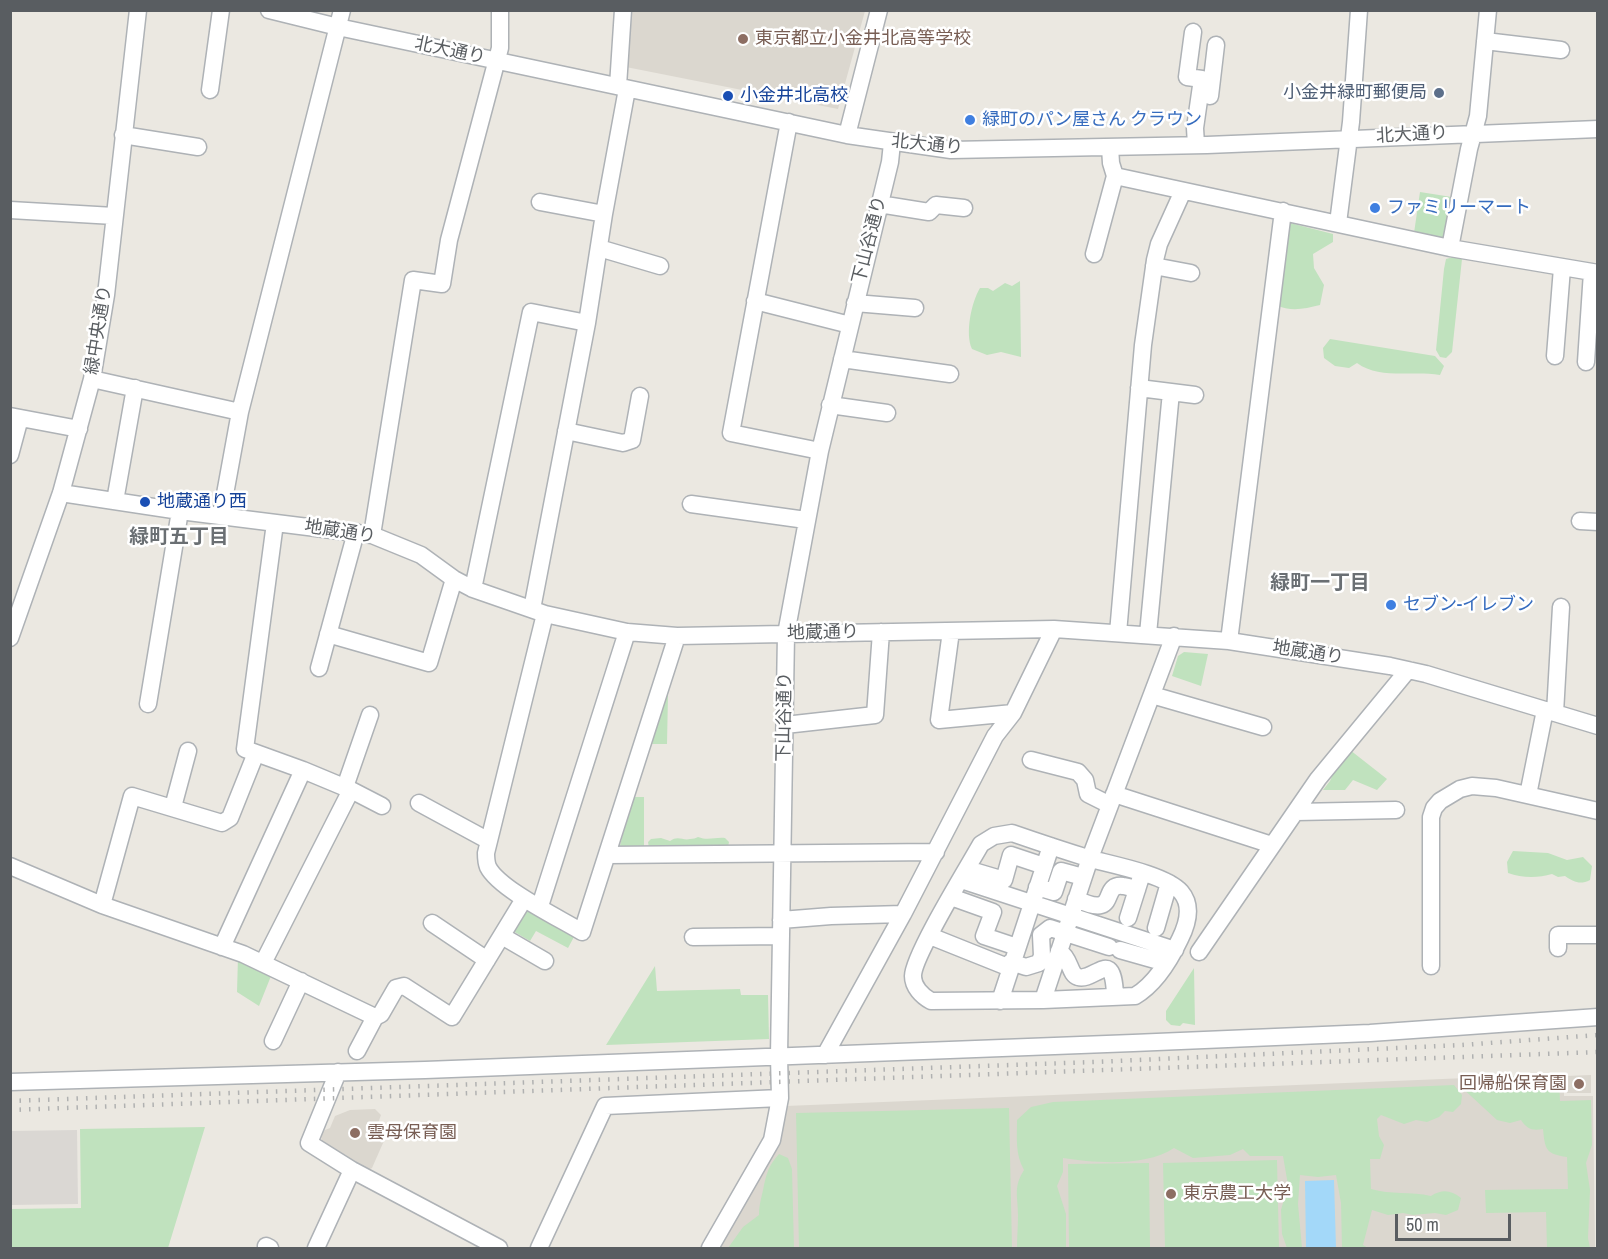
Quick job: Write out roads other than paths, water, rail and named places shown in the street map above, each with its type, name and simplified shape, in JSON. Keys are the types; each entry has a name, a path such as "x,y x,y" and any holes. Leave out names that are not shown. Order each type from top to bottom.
{"street":[{"name":"緑中央通り","path":"10,638 61,493 92,379 106,295 138,10"},
{"path":"210,90 221,10"},
{"name":"北大通り","path":"269,10 340,19 497,61 847,135 951,150 1202,145 1598,129"},
{"path":"319,668 328,634 364,533 413,280 442,284 449,240 500,48 500,10"},
{"path":"623,10 622,87 587,323 566,431 538,612 486,864 497,878 532,903 582,932 677,636"},
{"path":"847,135 879,10"},
{"path":"1338,223 1349,138 1359,10"},
{"path":"1450,248 1469,149 1475,133 1488,10"},
{"path":"221,516 240,411 340,19"},
{"path":"1193,32 1187,77 1202,79 1195,128 1202,145"},
{"path":"1485,41 1561,50"},
{"path":"1202,145 1207,126 1216,45"},
{"path":"789,122 731,433 820,451"},
{"path":"123,135 198,147"},
{"name":"下山谷通り","path":"710,1248 772,1140 780,1098 786,634 820,451 890,162 892,143"},
{"path":"1094,254 1115,176 1110,147"},
{"path":"1115,176 1450,248 1595,273 1586,362"},
{"path":"1118,633 1143,345 1154,266 1159,244 1183,191"},
{"path":"540,202 604,214"},
{"path":"879,204 929,212 936,205 964,208"},
{"path":"10,210 114,216"},
{"path":"1229,641 1283,211"},
{"path":"599,248 660,266"},
{"path":"1154,266 1191,273"},
{"path":"1555,356 1563,268"},
{"path":"755,301 850,325"},
{"path":"855,303 915,308"},
{"path":"473,589 531,312 587,323"},
{"path":"842,359 950,374"},
{"path":"92,379 240,411"},
{"path":"115,501 135,388"},
{"path":"1139,388 1195,395"},
{"path":"1148,634 1171,392"},
{"path":"566,431 623,443 632,440 640,396"},
{"path":"830,405 887,412"},
{"path":"10,455 15,417 79,429"},
{"name":"地蔵通り","path":"61,493 180,511 364,533 411,549 454,579 473,589 538,612 627,632 677,636 1054,629 1229,641 1370,662 1408,670 1598,726"},
{"path":"691,504 806,520"},
{"path":"148,704 180,511"},
{"path":"1580,521 1598,522"},
{"path":"275,523 245,749 348,788 382,806"},
{"path":"328,634 429,663 454,579"},
{"path":"1528,795 1550,711 1562,606"},
{"path":"825,1055 903,914 995,736 1013,713 1054,629"},
{"path":"951,631 939,720 1013,713"},
{"path":"357,1051 375,1017 381,1014 396,988 404,986 452,1017 502,936 532,903 627,632"},
{"path":"785,725 875,715 882,632"},
{"path":"1043,1000 1083,877 1174,636"},
{"path":"1198,952 1318,779 1408,670"},
{"path":"1152,695 1263,727"},
{"path":"263,963 348,788 370,715"},
{"path":"173,807 188,752"},
{"path":"102,905 133,790 173,807 222,823 230,818 256,753"},
{"path":"1031,760 1078,772 1084,780 1088,794 1272,845"},
{"path":"222,947 303,770"},
{"path":"1431,966 1431,817 1434,808 1450,794 1472,786 1496,788 1598,811"},
{"path":"419,803 489,841"},
{"path":"1296,812 1396,810"},
{"path":"1012,833 1051,846 1169,883 1187,902 1187,924 1170,956 1145,990 1135,996 1043,1000 931,1001 923,996 912,979 914,969 981,844 994,836 1012,833"},
{"path":"999,1001 1051,846"},
{"path":"608,855 936,852"},
{"path":"964,874 1004,880 1011,855 1044,866"},
{"path":"10,866 102,905 263,963 375,1017"},
{"path":"1034,895 1054,891 1061,871 1083,877"},
{"path":"1128,918 1142,873"},
{"path":"964,874 1074,908 1170,956"},
{"path":"1163,919 1169,883"},
{"path":"1074,908 1099,907 1106,903 1110,892 1115,887 1124,886 1137,890"},
{"path":"951,897 993,912 984,936 1026,967 1037,965 1042,956 1040,939 1043,932 1050,928 1113,952 1170,956"},
{"path":"693,937 781,928 831,916 903,914"},
{"path":"432,923 487,960"},
{"path":"1558,948 1558,935 1598,935"},
{"path":"502,936 545,961"},
{"path":"930,936 1013,959"},
{"path":"1059,951 1069,960 1070,969 1075,975 1086,977 1100,970 1113,974 1115,997"},
{"path":"273,1041 301,981"},
{"path":"10,1082 825,1055 1370,1033 1598,1017"},
{"path":"338,1072 309,1143 352,1170 495,1247"},
{"path":"539,1248 605,1106 780,1098"},
{"path":"316,1248 352,1170"}],"water":[{"path":"1334,1180 1336,1248 1306,1248 1305,1181"}],"railway":[{"path":"10,1101 1094,1062 1462,1045 1598,1035"},
{"path":"10,1110 1598,1052"}],"place":[{"name":"東京都立小金井北高等学校","path":"743,39"},
{"name":"小金井緑町郵便局","path":"1439,93"},
{"name":"小金井北高校","path":"728,96"},
{"name":"緑町のパン屋さん クラウン","path":"970,120"},
{"name":"ファミリーマート","path":"1375,208"},
{"name":"地蔵通り西","path":"145,502"},
{"name":"セブン-イレブン","path":"1391,605"},
{"name":"回帰船保育園","path":"1579,1084"},
{"name":"雲母保育園","path":"355,1133"},
{"name":"東京農工大学","path":"1171,1194"}],"district":[{"name":"緑町五丁目","path":"179,538"},
{"name":"緑町一丁目","path":"1320,584"}]}
